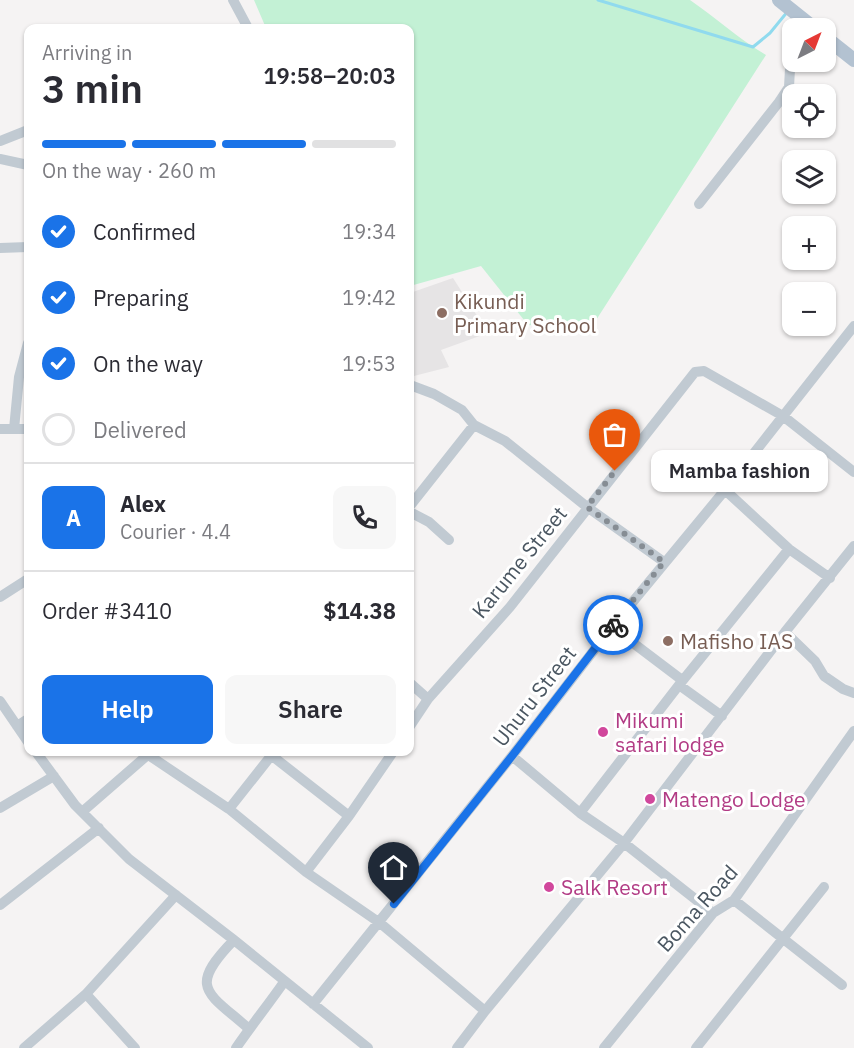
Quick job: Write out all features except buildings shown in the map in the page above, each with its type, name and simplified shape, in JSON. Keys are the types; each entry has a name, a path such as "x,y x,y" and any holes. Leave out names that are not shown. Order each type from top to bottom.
{"main road":[{"path":"779,0 801,18"},
{"path":"836,46 854,60"}],"street":[{"path":"233,0 246,24"},
{"path":"699,204 779,102 789,87 790,72"},
{"path":"0,141 24,132"},
{"path":"0,159 24,164"},
{"path":"0,248 24,248"},
{"name":"Uhuru Street","path":"313,1004 854,326"},
{"path":"14,429 19,377 24,358"},
{"name":"Karume Street","path":"414,720 428,699 510,607 695,372 704,371 783,416 854,472"},
{"path":"414,386 434,394 457,407 474,425 505,441 587,507 664,562"},
{"path":"414,501 474,425"},
{"path":"0,429 24,429"},
{"path":"725,490 789,549 830,578"},
{"path":"414,514 429,522 449,540"},
{"path":"457,1048 624,843 785,632 854,546"},
{"path":"580,813 679,685 789,549"},
{"path":"0,597 24,582"},
{"path":"612,627 682,680 679,685"},
{"path":"785,632 815,661 824,676 843,689 854,693"},
{"path":"679,685 722,716"},
{"path":"414,687 428,699"},
{"path":"0,701 24,736"},
{"path":"17,726 24,722"},
{"name":"Boma Road","path":"604,1048 713,913 735,900 854,731"},
{"path":"39,756 75,806 129,859 368,1048"},
{"path":"82,812 146,756"},
{"path":"153,756 228,809 306,872 380,922 485,1011"},
{"path":"228,809 271,756"},
{"path":"277,756 349,816"},
{"path":"306,872 349,816 390,756"},
{"path":"512,756 580,813 624,843 713,913"},
{"path":"0,808 54,776"},
{"path":"0,905 99,828"},
{"path":"696,1048 824,887"},
{"path":"24,1048 86,994 176,895"},
{"path":"735,900 842,986"},
{"path":"234,940 210,968 206,983 208,992 214,999 249,1028"},
{"path":"236,1048 284,982"},
{"path":"86,994 135,1048"}],"shaded area":[{"name":"Kikundi Primary School","path":"453,278 488,333 441,350 449,367 414,376 414,292"}],"green space":[{"path":"254,0 690,0 766,55 591,328 528,325 481,266 414,285 414,24 264,24"}],"waterway":[{"path":"598,0 753,47 770,33 788,11"}],"way so far":[{"path":"613,625 664,562 587,507 615,471"}],"place":[{"name":"Kikundi Primary School","path":"442,313"},
{"name":"Mamba fashion","path":"615,471"},
{"name":"Mafisho IAS","path":"668,641"},
{"name":"Mikumi safari lodge","path":"603,732"},
{"name":"Matengo Lodge","path":"650,799"},
{"name":"Salk Resort","path":"549,887"}],"route":[{"path":"394,904 613,625"}]}
